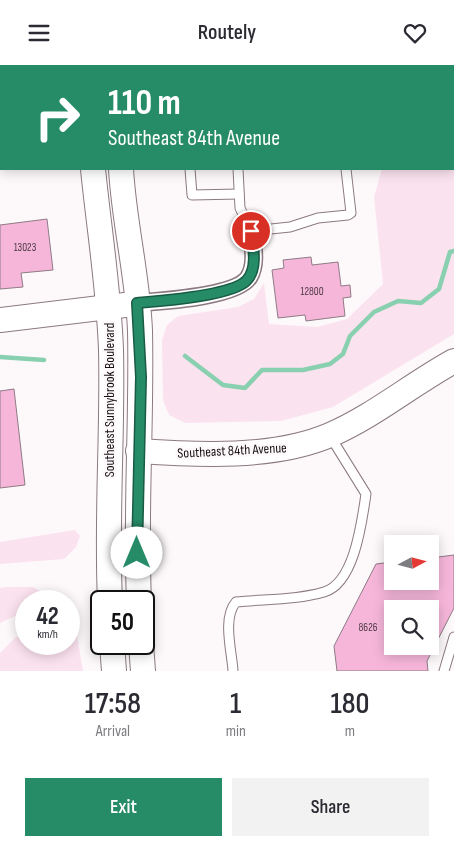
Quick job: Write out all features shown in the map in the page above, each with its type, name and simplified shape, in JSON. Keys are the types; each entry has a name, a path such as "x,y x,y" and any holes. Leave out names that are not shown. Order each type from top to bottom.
{"main road":[{"name":"Southeast Sunnybrook Boulevard","path":"93,170 108,307 111,382 108,497 110,590"},
{"name":"Southeast Sunnybrook Boulevard","path":"121,170 137,303 141,377 138,451 139,590"},
{"path":"0,320 137,303"},
{"name":"Southeast 84th Avenue","path":"138,451 207,453 269,450 301,445 329,435 353,423 454,361"},
{"path":"113,655 114,671"},
{"path":"142,655 143,671"}],"street":[{"path":"137,303 208,294 234,288 246,281 250,275 253,260 251,231"}],"lane":[{"path":"190,170 192,195 239,195"},
{"path":"238,170 240,208 251,231 290,227 318,218 348,215 351,213 346,170"},
{"path":"233,671 230,621 232,607 236,602 326,592 342,580 356,547 366,494 329,435"},
{"path":"444,671 444,663 454,637"}],"shaded area":[{"path":"382,170 454,170 454,334 333,407 281,421 185,423 169,415 163,400 162,340 167,325 178,316 238,307 254,299 264,283 269,324 317,327 347,319 383,284 374,197"},
{"path":"75,530 80,536 76,547 64,559 0,564 0,542"},
{"path":"33,587 38,590 15,590 15,616 0,623 0,588"},
{"path":"15,638 15,655 80,655 80,653 83,671 0,671 0,653"}],"building":[{"path":"47,219 53,270 21,273 23,287 0,289 0,225"},
{"path":"311,257 312,265 338,262 341,286 350,285 351,297 343,298 345,316 306,321 305,315 278,318 272,270 284,268 283,260"},
{"path":"14,389 25,485 0,488 0,391"},
{"path":"454,555 454,608 439,637 439,600 384,600 384,655 430,655 427,661 428,671 337,671 334,646 376,564 384,563 384,590 439,590 439,557"}],"waterway":[{"path":"185,356 223,385 245,388 262,370 303,370 330,364 343,354 350,336 374,312 398,301 421,303 439,289 450,252 454,251"},
{"path":"0,357 44,360"}],"route":[{"path":"137,553 141,377 140,328 137,303 208,294 234,288 246,281 250,275 253,260 251,231"}]}
